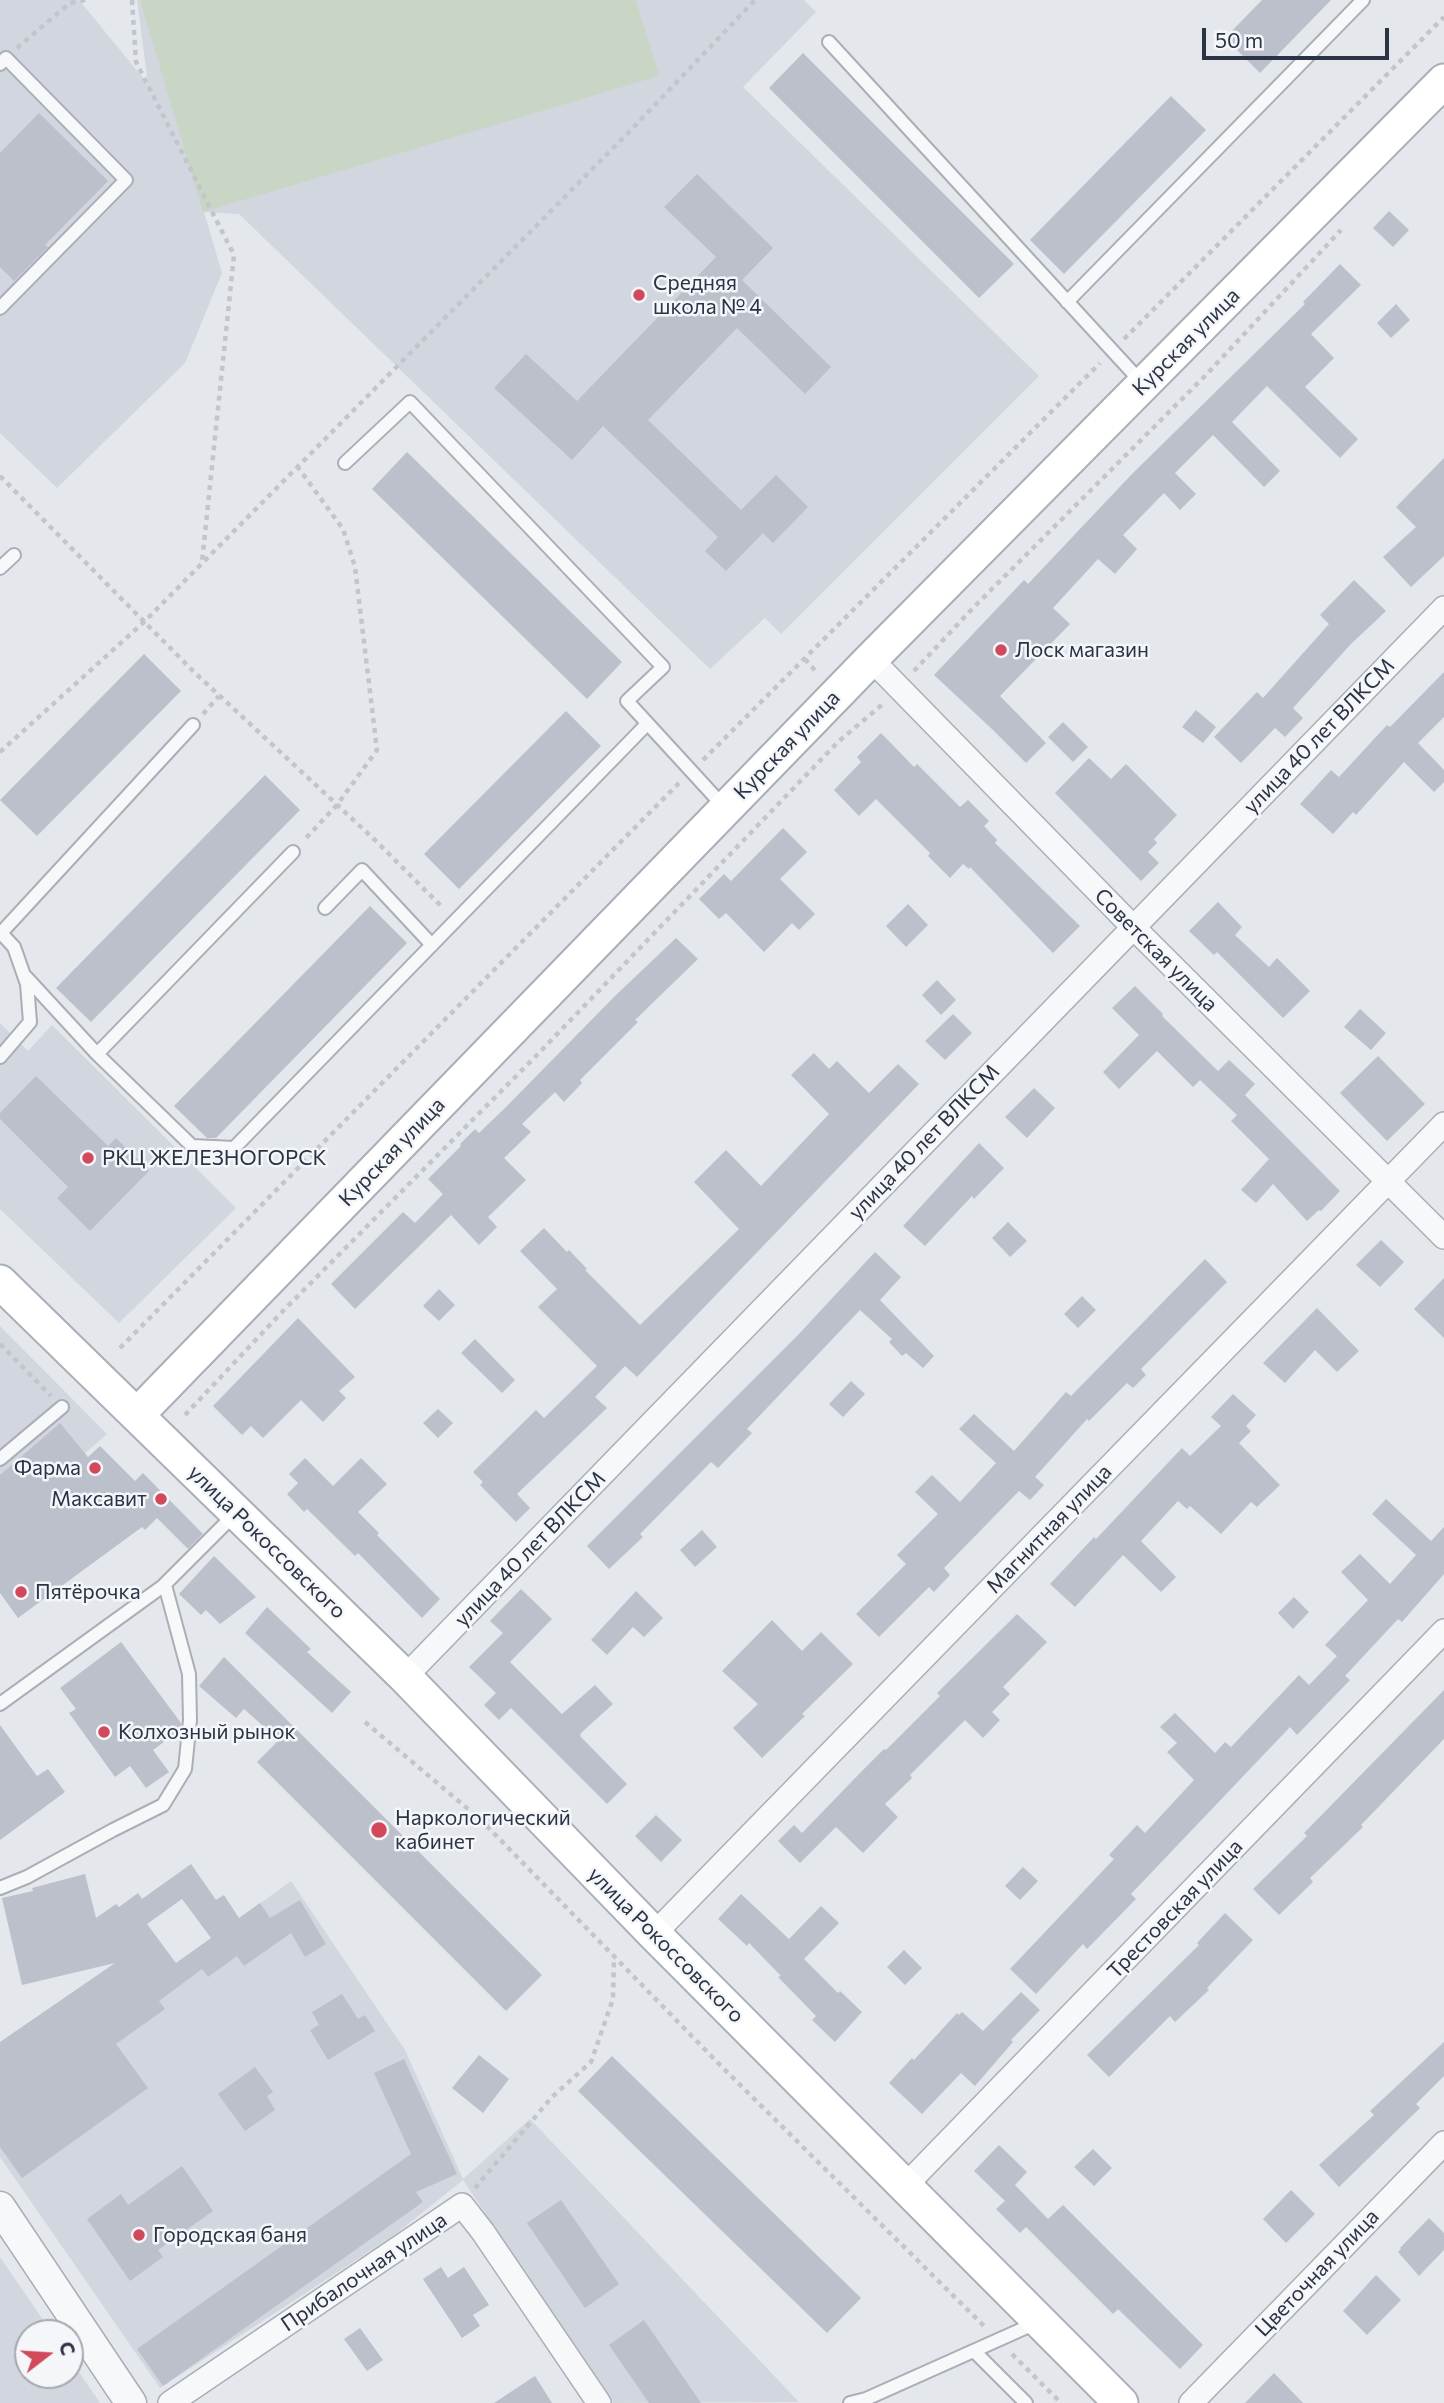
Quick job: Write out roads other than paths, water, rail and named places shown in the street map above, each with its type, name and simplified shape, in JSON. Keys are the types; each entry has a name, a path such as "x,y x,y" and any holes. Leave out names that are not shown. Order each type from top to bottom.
{"main road":[{"name":"Курская улица","path":"137,1415 871,659 1444,81"},
{"name":"улица Рокоссовского","path":"0,1282 405,1677 654,1934 1121,2403"}],"street":[{"name":"улица 40 лет ВЛКСМ","path":"405,1677 1444,608"},
{"name":"Советская улица","path":"871,659 1133,927 1444,1237"},
{"name":"Магнитная улица","path":"654,1934 1444,1124"},
{"name":"Трестовская улица","path":"905,2186 1444,1631"},
{"name":"Цветочная улица","path":"1191,2403 1444,2143"},
{"name":"Прибалочная улица","path":"170,2403 462,2206 483,2232 599,2403"},
{"path":"0,2207 131,2403"}],"lane":[{"path":"1067,302 1363,0"},
{"path":"829,42 1143,385"},
{"path":"0,64 6,58 126,180 0,308"},
{"path":"345,463 410,402 663,667 627,701 726,809"},
{"path":"0,568 14,555"},
{"path":"24,974 97,1054 192,1146 234,1148 647,724"},
{"path":"0,1058 30,1022 24,974 14,947 0,932 193,725"},
{"path":"97,1054 293,852"},
{"path":"325,908 362,870 432,945"},
{"path":"0,1459 62,1407"},
{"path":"0,1704 164,1585 236,1512"},
{"path":"0,1888 27,1877 113,1829 163,1805 185,1769 190,1720 189,1674 164,1585"},
{"path":"850,2403 866,2399 1040,2321"},
{"path":"974,2351 1026,2403"}],"place":[{"name":"Средняя школа № 4","path":"639,295"},
{"name":"Лоск магазин","path":"1001,650"},
{"name":"РКЦ ЖЕЛЕЗНОГОРСК","path":"88,1158"},
{"name":"Фарма","path":"95,1468"},
{"name":"Максавит","path":"161,1499"},
{"name":"Пятёрочка","path":"21,1592"},
{"name":"Колхозный рынок","path":"104,1732"},
{"name":"Наркологический кабинет","path":"379,1830"},
{"name":"Городская баня","path":"139,2235"}]}
